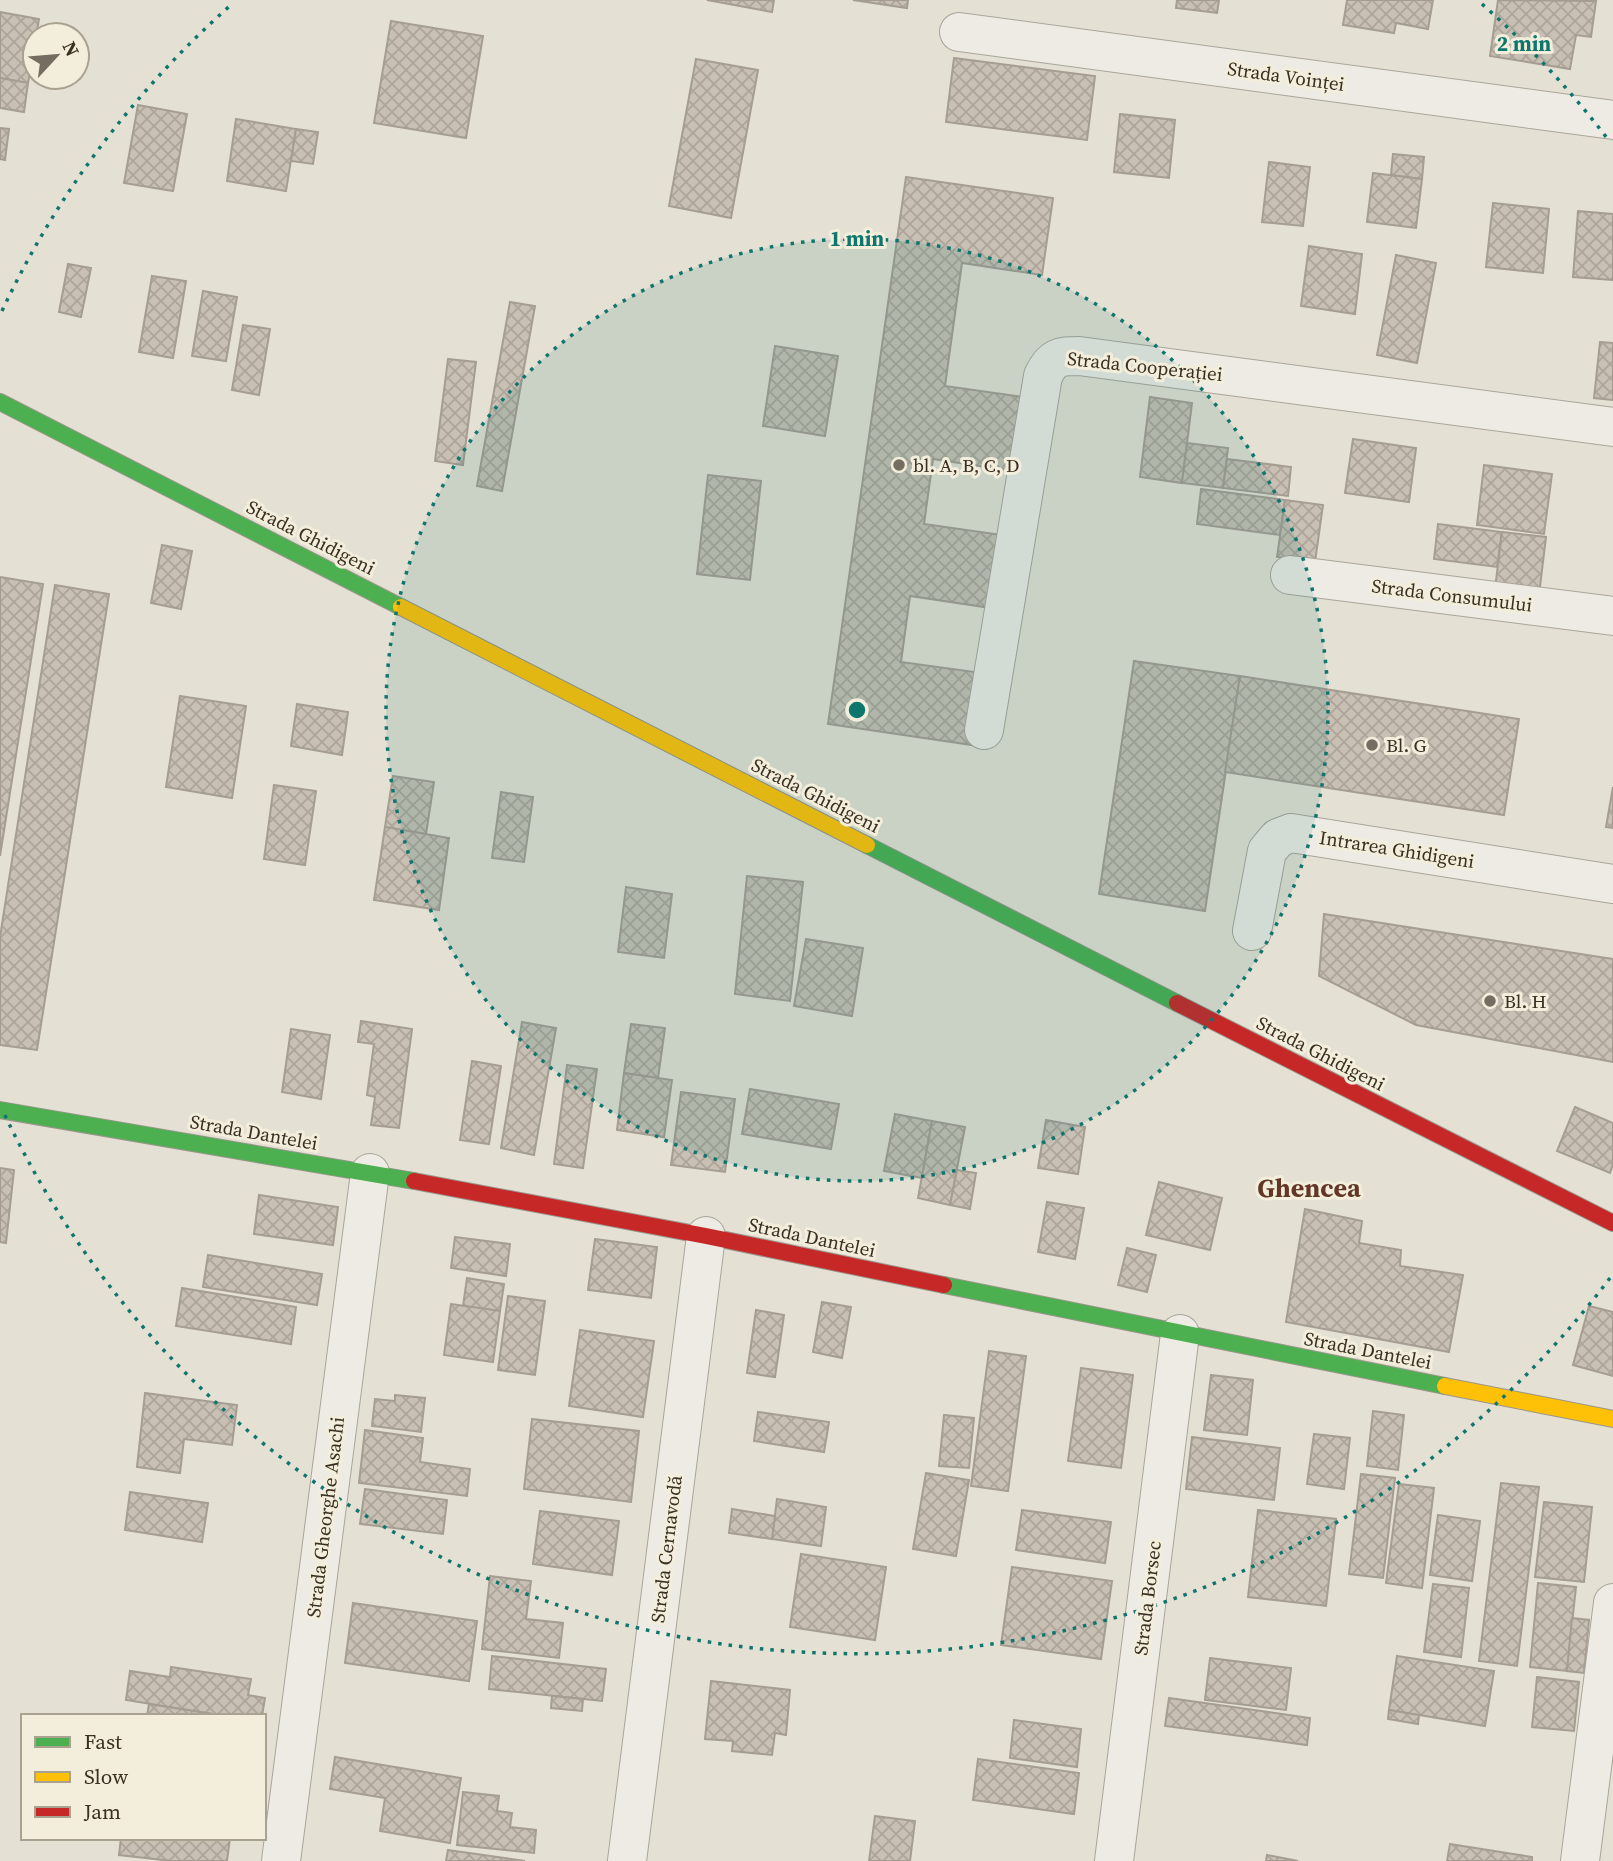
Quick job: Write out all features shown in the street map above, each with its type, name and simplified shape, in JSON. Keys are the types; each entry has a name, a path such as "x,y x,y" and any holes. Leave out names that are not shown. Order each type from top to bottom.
{"street":[{"name":"Strada Voinței","path":"959,32 1613,120"},
{"name":"Strada Cooperației","path":"984,730 1042,376 1050,361 1060,356 1093,358 1613,428"},
{"name":"Strada Ghidigeni","path":"0,402 1613,1223"},
{"name":"Strada Consumului","path":"1290,575 1613,616"},
{"name":"Intrarea Ghidigeni","path":"1252,931 1267,851 1278,838 1291,834 1613,884"},
{"name":"Strada Dantelei","path":"0,1110 370,1173 706,1236 1180,1334 1613,1419"},
{"name":"Strada Gheorghe Asachi","path":"281,1861 370,1173"},
{"name":"Strada Cernavodă","path":"626,1861 706,1236"},
{"name":"Strada Borsec","path":"1114,1861 1180,1334"},
{"path":"1580,1861 1613,1602"}],"building":[{"path":"707,0 774,0 772,12"},
{"path":"853,0 908,0 907,8"},
{"path":"1177,0 1219,0 1217,13 1176,8"},
{"path":"1347,0 1433,0 1428,29 1396,23 1394,33 1343,25"},
{"path":"1498,0 1596,1 1591,37 1576,35 1570,69 1490,56"},
{"path":"0,12 39,19 21,21 21,82 0,78"},
{"path":"391,21 483,36 466,138 374,123"},
{"path":"954,58 1095,76 1087,140 946,122"},
{"path":"696,59 758,70 731,218 669,206"},
{"path":"0,78 21,82 21,91 27,91 24,112 0,108"},
{"path":"138,105 187,114 173,191 124,183"},
{"path":"1120,114 1175,120 1169,178 1114,172"},
{"path":"236,119 296,129 286,191 227,181"},
{"path":"0,128 9,129 5,160 0,159"},
{"path":"296,129 318,132 313,164 291,161"},
{"path":"1393,154 1424,157 1422,179 1391,175"},
{"path":"1269,162 1310,167 1303,226 1262,222"},
{"path":"1373,173 1422,179 1416,228 1367,222"},
{"name":"bl. A, B, C, D","path":"906,177 1053,198 1042,275 962,263 945,386 1024,397 1013,471 933,459 924,524 1002,535 991,608 910,596 901,662 982,673 972,745 828,724"},
{"path":"1493,203 1549,209 1543,273 1486,267"},
{"path":"1578,211 1613,214 1613,280 1573,277"},
{"path":"1309,246 1362,254 1355,314 1301,306"},
{"path":"1396,255 1436,263 1417,363 1377,355"},
{"path":"68,264 91,268 81,317 59,312"},
{"path":"152,276 186,281 173,358 139,352"},
{"path":"203,291 237,297 226,361 192,356"},
{"path":"510,302 535,306 502,491 477,486"},
{"path":"243,325 270,329 259,395 232,390"},
{"path":"1600,342 1613,343 1613,400 1594,398"},
{"path":"775,346 838,356 825,436 763,426"},
{"path":"448,359 476,362 463,465 435,461"},
{"path":"1150,397 1192,403 1182,483 1140,477"},
{"path":"1353,439 1416,448 1409,502 1345,493"},
{"path":"1187,443 1228,448 1223,488 1182,483"},
{"path":"1227,459 1291,467 1288,496 1223,488"},
{"path":"1484,465 1552,474 1544,534 1477,525"},
{"path":"708,475 761,481 750,580 697,574"},
{"path":"1201,489 1285,500 1280,535 1197,524"},
{"path":"1285,500 1323,505 1315,562 1277,557"},
{"path":"1438,524 1502,532 1497,567 1434,559"},
{"path":"1502,532 1546,537 1539,595 1495,589"},
{"path":"162,545 192,551 181,609 151,603"},
{"path":"0,577 43,584 0,856"},
{"path":"55,585 109,594 37,1050 0,1045 0,937"},
{"path":"1134,661 1240,676 1205,911 1099,894"},
{"name":"Bl. G","path":"1240,676 1519,719 1504,815 1225,772"},
{"path":"180,696 246,706 232,798 166,787"},
{"path":"297,704 348,712 342,755 291,746"},
{"path":"393,776 434,782 426,834 385,827"},
{"path":"274,785 316,791 305,865 264,859"},
{"path":"1613,787 1613,828 1606,827"},
{"path":"501,792 533,797 524,862 492,858"},
{"path":"385,827 449,838 439,910 374,900"},
{"path":"747,876 803,882 790,1001 735,994"},
{"path":"626,887 672,894 664,958 618,952"},
{"name":"Bl. H","path":"1324,914 1613,959 1613,1062 1416,1025 1319,976"},
{"path":"806,939 863,948 852,1016 794,1006"},
{"path":"361,1021 412,1029 399,1128 371,1125 375,1097 367,1095 374,1044 358,1042"},
{"path":"522,1022 556,1028 534,1155 501,1148"},
{"path":"631,1024 665,1028 658,1078 624,1073"},
{"path":"291,1029 330,1035 321,1099 282,1092"},
{"path":"472,1061 501,1066 489,1144 460,1140"},
{"path":"567,1065 597,1069 583,1168 554,1164"},
{"path":"624,1073 672,1080 664,1137 617,1130"},
{"path":"750,1089 839,1104 831,1149 742,1134"},
{"path":"681,1092 735,1099 725,1172 671,1165"},
{"path":"1575,1107 1613,1123 1613,1164 1610,1173 1557,1151"},
{"path":"895,1114 932,1121 922,1178 884,1171"},
{"path":"1046,1120 1085,1127 1078,1174 1038,1168"},
{"path":"932,1121 965,1127 950,1205 918,1198"},
{"path":"0,1168 14,1170 6,1243 0,1242"},
{"path":"957,1170 976,1173 970,1209 950,1205"},
{"path":"1159,1182 1222,1198 1210,1250 1146,1235"},
{"path":"259,1195 338,1207 333,1245 254,1234"},
{"path":"1047,1202 1084,1208 1075,1259 1038,1252"},
{"path":"1305,1209 1362,1221 1359,1243 1401,1250 1400,1266 1463,1275 1449,1352 1286,1322"},
{"path":"455,1237 510,1244 506,1276 451,1268"},
{"path":"595,1239 657,1247 651,1298 588,1290"},
{"path":"1127,1248 1156,1255 1147,1292 1118,1285"},
{"path":"208,1255 322,1274 317,1305 203,1287"},
{"path":"467,1278 504,1284 500,1311 463,1306"},
{"path":"182,1288 296,1307 291,1344 176,1326"},
{"path":"508,1296 545,1301 535,1375 498,1370"},
{"path":"822,1302 851,1307 842,1358 813,1352"},
{"path":"451,1304 500,1311 493,1362 444,1355"},
{"path":"1589,1306 1613,1312 1613,1376 1573,1365"},
{"path":"756,1310 784,1315 775,1377 747,1373"},
{"path":"580,1330 654,1341 643,1417 569,1406"},
{"path":"989,1351 1026,1356 1008,1491 971,1486"},
{"path":"1081,1368 1133,1375 1121,1468 1068,1461"},
{"path":"1211,1375 1253,1380 1247,1435 1204,1430"},
{"path":"145,1393 237,1405 232,1445 184,1439 180,1473 137,1467"},
{"path":"395,1395 425,1398 421,1432 372,1426 375,1399 395,1401"},
{"path":"1373,1411 1404,1415 1398,1470 1367,1466"},
{"path":"758,1412 829,1422 824,1452 754,1441"},
{"path":"944,1415 974,1418 969,1468 939,1466"},
{"path":"532,1419 639,1431 631,1502 524,1489"},
{"path":"365,1430 423,1438 420,1462 470,1469 467,1496 359,1483"},
{"path":"1314,1434 1350,1438 1344,1489 1307,1484"},
{"path":"1192,1437 1280,1448 1274,1500 1186,1489"},
{"path":"926,1473 969,1480 956,1556 913,1549"},
{"path":"1361,1474 1395,1478 1383,1578 1349,1574"},
{"path":"1501,1483 1539,1487 1517,1666 1479,1661"},
{"path":"1399,1484 1434,1488 1422,1588 1386,1583"},
{"path":"365,1489 447,1500 443,1534 360,1524"},
{"path":"130,1492 208,1503 202,1542 125,1530"},
{"path":"777,1499 826,1507 821,1546 772,1539"},
{"path":"1544,1502 1592,1507 1584,1582 1535,1577"},
{"path":"732,1509 775,1516 772,1539 729,1533"},
{"path":"1022,1510 1111,1522 1105,1563 1016,1550"},
{"path":"1258,1510 1336,1519 1326,1606 1248,1597"},
{"path":"540,1511 619,1521 612,1575 533,1564"},
{"path":"1438,1515 1480,1521 1472,1581 1430,1575"},
{"path":"801,1554 886,1567 875,1640 790,1627"},
{"path":"1012,1567 1112,1581 1101,1659 1001,1645"},
{"path":"490,1576 531,1581 526,1619 563,1623 559,1658 482,1649"},
{"path":"1538,1583 1576,1587 1567,1671 1530,1667"},
{"path":"1433,1584 1469,1588 1461,1657 1424,1652"},
{"path":"353,1603 477,1621 469,1681 345,1663"},
{"path":"1572,1618 1589,1620 1584,1673 1567,1671"},
{"path":"492,1656 606,1669 602,1701 489,1689"},
{"path":"1397,1656 1494,1671 1485,1726 1389,1710"},
{"path":"1210,1658 1291,1668 1286,1710 1205,1700"},
{"path":"171,1667 251,1679 248,1695 265,1698 262,1714 213,1714 126,1700 130,1671 170,1677"},
{"path":"1537,1677 1579,1682 1574,1731 1532,1727"},
{"path":"711,1681 790,1690 786,1735 775,1733 772,1755 732,1751 733,1741 705,1739"},
{"path":"552,1696 583,1699 582,1711 551,1708"},
{"path":"1169,1698 1310,1718 1307,1745 1165,1726"},
{"path":"149,1704 212,1714 147,1714"},
{"path":"1389,1710 1419,1715 1418,1724 1388,1719"},
{"path":"1014,1720 1081,1729 1077,1767 1010,1758"},
{"path":"335,1757 461,1778 450,1843 380,1831 385,1798 330,1789"},
{"path":"978,1759 1079,1773 1074,1814 973,1800"},
{"path":"463,1792 499,1796 497,1811 512,1813 510,1827 536,1830 534,1853 457,1845"},
{"path":"875,1816 915,1821 910,1861 869,1861"},
{"path":"121,1840 230,1840 227,1861 172,1861 119,1855"},
{"path":"1450,1844 1532,1857 1532,1861 1447,1861"},
{"path":"448,1850 525,1861 446,1861"},
{"path":"1267,1855 1298,1861 1266,1861"}],"traffic: fast":[{"path":"0,402 401,607"},
{"path":"867,845 1177,1003"},
{"path":"0,1110 414,1181"},
{"path":"944,1285 1445,1386"}],"traffic: slow":[{"path":"401,607 867,845"},
{"path":"1445,1386 1613,1419"}],"traffic: jam":[{"path":"1177,1003 1613,1223"},
{"path":"414,1181 706,1236 944,1285"}],"place":[{"name":"bl. A, B, C, D","path":"899,465"},
{"name":"Bl. G","path":"1372,745"},
{"name":"Bl. H","path":"1490,1001"}],"district":[{"name":"Ghencea","path":"1309,1188"}]}
